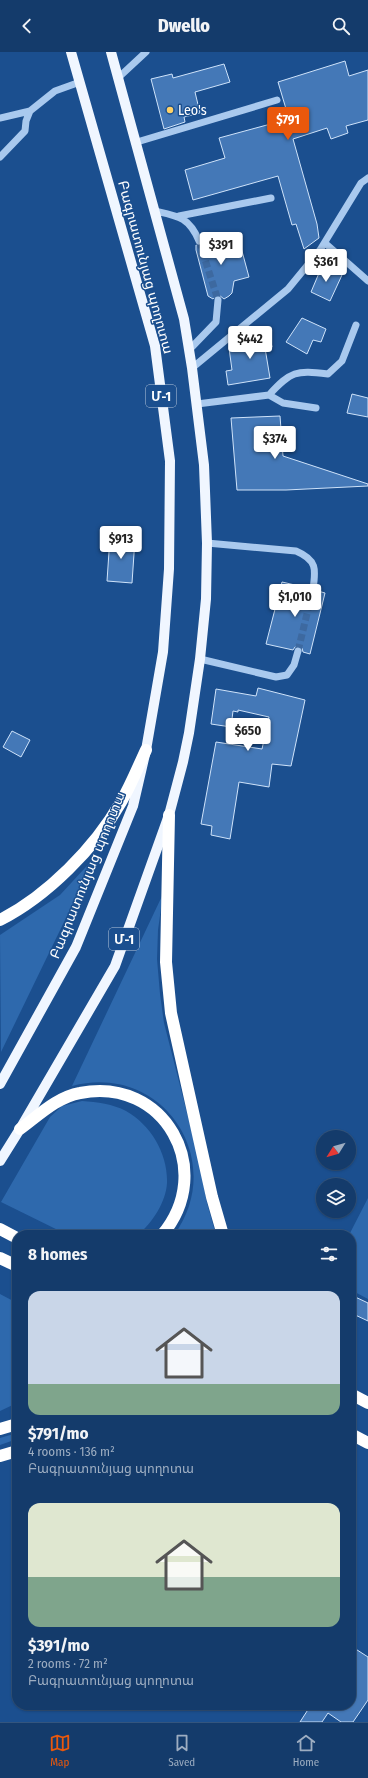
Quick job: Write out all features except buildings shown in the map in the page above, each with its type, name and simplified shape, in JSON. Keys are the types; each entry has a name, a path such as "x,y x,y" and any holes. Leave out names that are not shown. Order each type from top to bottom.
{"highway":[{"path":"0,920 12,914 65,874 96,840 121,802 146,750"},
{"path":"169,815 166,962 171,1013 212,1197 222,1230"},
{"path":"20,1129 63,1099 78,1093 113,1091 147,1105 160,1116 176,1136 185,1164 184,1190 182,1198 177,1213 165,1230"},
{"path":"0,1229 12,1235"},
{"path":"0,1258 12,1264"},
{"path":"356,1397 368,1403"},
{"path":"0,1429 12,1425"},
{"path":"356,1437 368,1443"},
{"path":"0,1456 12,1452"}],"main road":[{"name":"Բագրատունյաց պողոտա","path":"0,1084 76,947 134,806 146,750 163,652 169,569 170,461 155,346 71,52"},
{"name":"Բագրատունյաց պողոտա","path":"0,1161 115,966 169,815 189,733 200,659 206,599 207,543 204,465 192,368 184,319 137,142 111,52"}],"street":[{"path":"118,78 146,52"},
{"path":"0,157 25,131 26,120 30,112 55,91 80,82"},
{"path":"137,142 277,100"},
{"path":"0,118 30,112"},
{"path":"192,368 288,289 325,243 361,183 368,178"},
{"path":"155,211 179,216 271,198"},
{"path":"179,216 194,228 199,241"},
{"path":"325,243 368,281"},
{"path":"189,350 216,322 218,300"},
{"path":"269,395 284,380 293,374 306,371 328,374 342,361 356,325"},
{"path":"197,404 269,395 283,403 316,408"},
{"path":"207,543 296,551 306,556 313,562 315,571 313,590"},
{"path":"200,659 276,677 287,675 294,665 298,651"}],"shaded area":[{"path":"96,856 1,1052 0,935 60,895"},
{"path":"163,894 158,930 157,959 164,1023 199,1160 207,1203 215,1230 177,1230 189,1206 194,1177 189,1149 177,1124 159,1103 134,1089 105,1082 72,1086"},
{"path":"82,1101 116,1107 135,1117 150,1132 156,1141 165,1161 167,1172 166,1190 157,1212 143,1230 58,1230 1,1202 50,1117 62,1106"},
{"path":"368,1198 368,1299 356,1293 356,1230 352,1230"},
{"path":"0,1294 12,1300 12,1405 0,1411"},
{"path":"12,1434 12,1441 0,1445 0,1438"}],"tunnel":[{"path":"199,241 218,300"},
{"path":"298,651 313,589"}],"place":[{"name":"Leo's","path":"170,110"}]}
